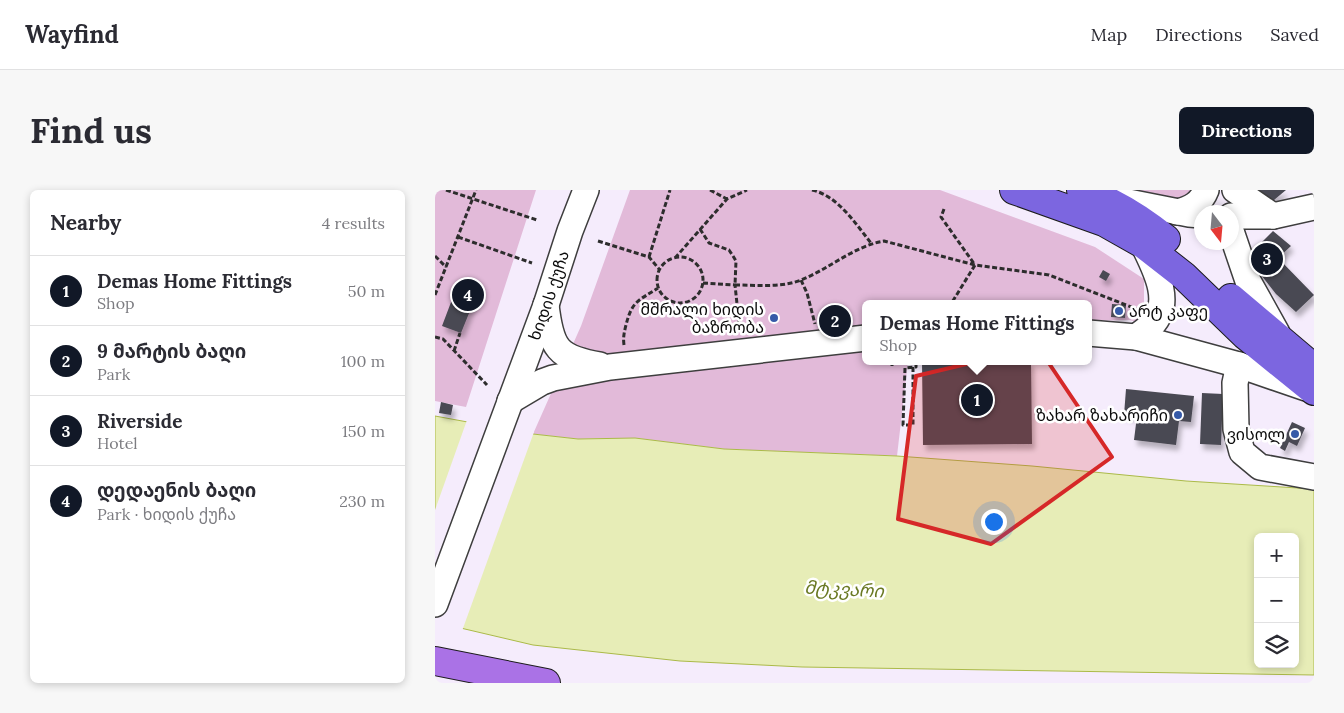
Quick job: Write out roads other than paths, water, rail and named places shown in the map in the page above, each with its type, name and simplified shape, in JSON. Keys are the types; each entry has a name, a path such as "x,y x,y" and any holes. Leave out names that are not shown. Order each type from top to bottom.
{"highway":[{"path":"1014,190 1104,222 1143,244 1184,276 1245,335 1313,383"},
{"path":"1091,193 1133,214 1201,267 1234,301 1281,340 1313,383"}],"main road":[{"path":"435,661 546,683"}],"street":[{"name":"ხიდის ქუჩა","path":"435,604 546,305 586,190"},
{"path":"1091,193 1189,213 1200,201 1206,190"},
{"path":"1219,190 1224,205"},
{"path":"1235,190 1273,216"},
{"path":"1239,216 1273,216 1314,207"},
{"path":"1239,241 1246,238 1273,216"},
{"path":"1136,337 1151,326 1157,318 1162,300 1155,272 1143,244"},
{"path":"1238,250 1248,281 1281,340"},
{"path":"546,305 549,330 556,347 573,359 610,367"},
{"path":"1092,333 1136,337 1313,383"},
{"path":"510,401 542,382 553,378 610,367 862,338"},
{"path":"1239,365 1235,383 1236,429 1242,452 1260,467 1314,477"}],"water":[{"name":"მტკვარი","path":"435,416 533,434 578,439 635,438 724,449 897,456 1032,466 1186,481 1314,489 1314,675 802,667 680,661 533,645 435,622"}],"place":[{"name":"Riverside","path":"1267,259"},
{"name":"დედაენის ბაღი","path":"468,295"},
{"name":"არტ კაფე","path":"1119,311"},
{"name":"მშრალი ხიდის ბაზრობა","path":"774,318"},
{"name":"9 მარტის ბაღი","path":"835,321"},
{"name":"Demas Home Fittings","path":"977,400"},
{"name":"ზახარ ზახარიჩი","path":"1178,415"},
{"name":"ვისოლ","path":"1295,434"}]}
